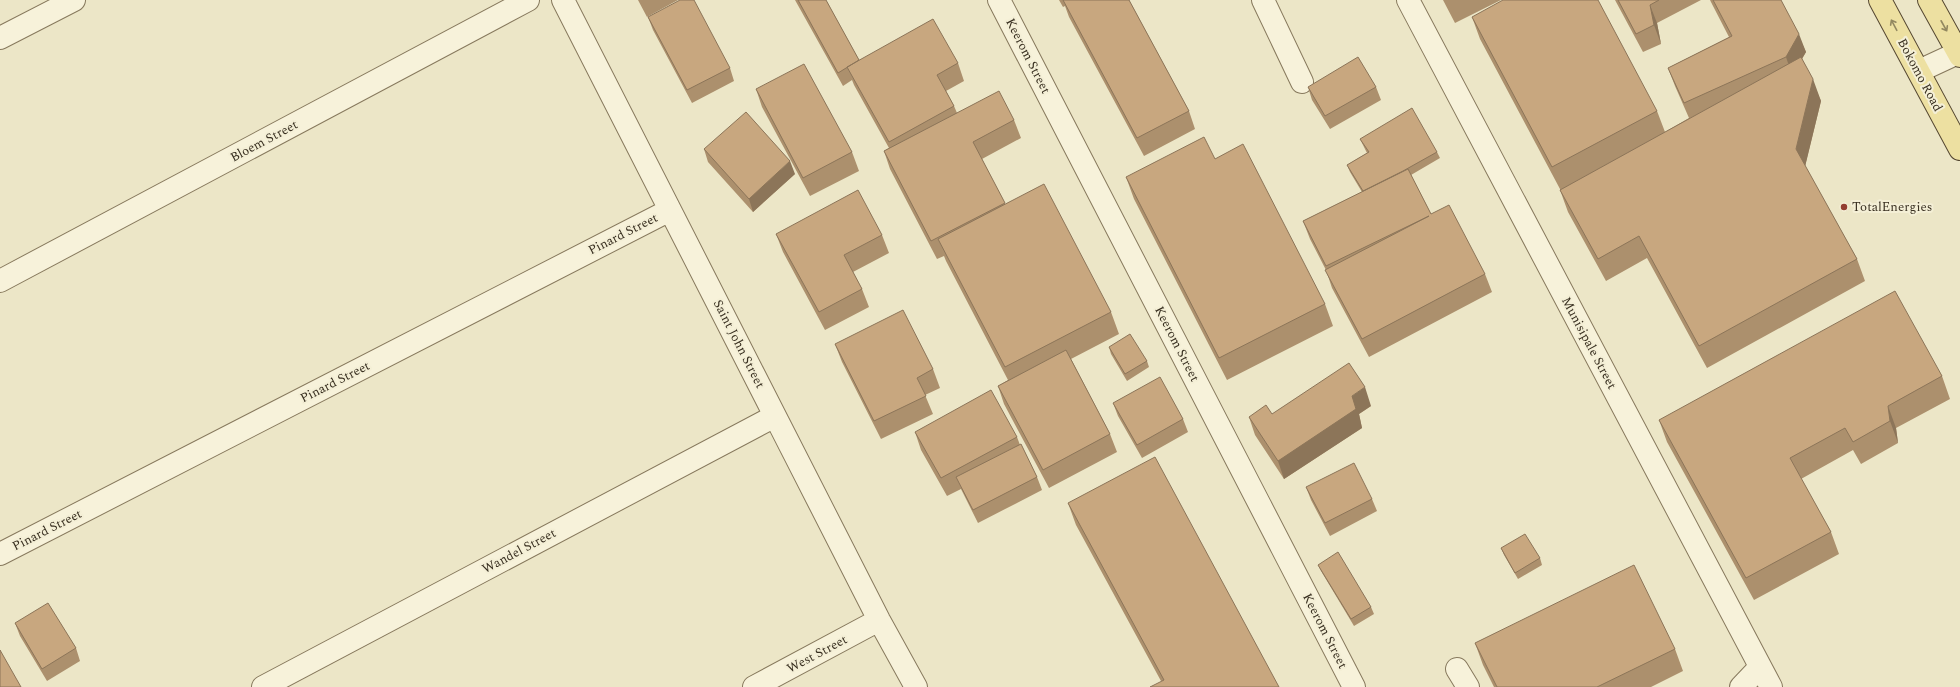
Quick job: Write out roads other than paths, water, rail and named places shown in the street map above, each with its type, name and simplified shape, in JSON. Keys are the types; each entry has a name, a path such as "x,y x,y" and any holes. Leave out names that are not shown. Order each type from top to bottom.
{"main road":[{"name":"Bokomo Road","path":"1880,0 1960,149"},
{"path":"1929,0 1959,54"}],"street":[{"path":"0,38 74,0"},
{"name":"Bloem Street","path":"0,281 528,0"},
{"name":"Saint John Street","path":"563,0 879,620 916,687"},
{"name":"Keerom Street","path":"1000,0 1354,687"},
{"path":"1263,0 1302,82"},
{"name":"Munisipale Street","path":"1408,0 1771,687"},
{"path":"1918,72 1959,54"},
{"name":"Pinard Street","path":"0,554 670,210"},
{"name":"Wandel Street","path":"263,687 775,416"},
{"name":"West Street","path":"754,687 879,620"},
{"path":"1741,687 1760,667"}],"place":[{"name":"TotalEnergies","path":"1844,207"}]}
